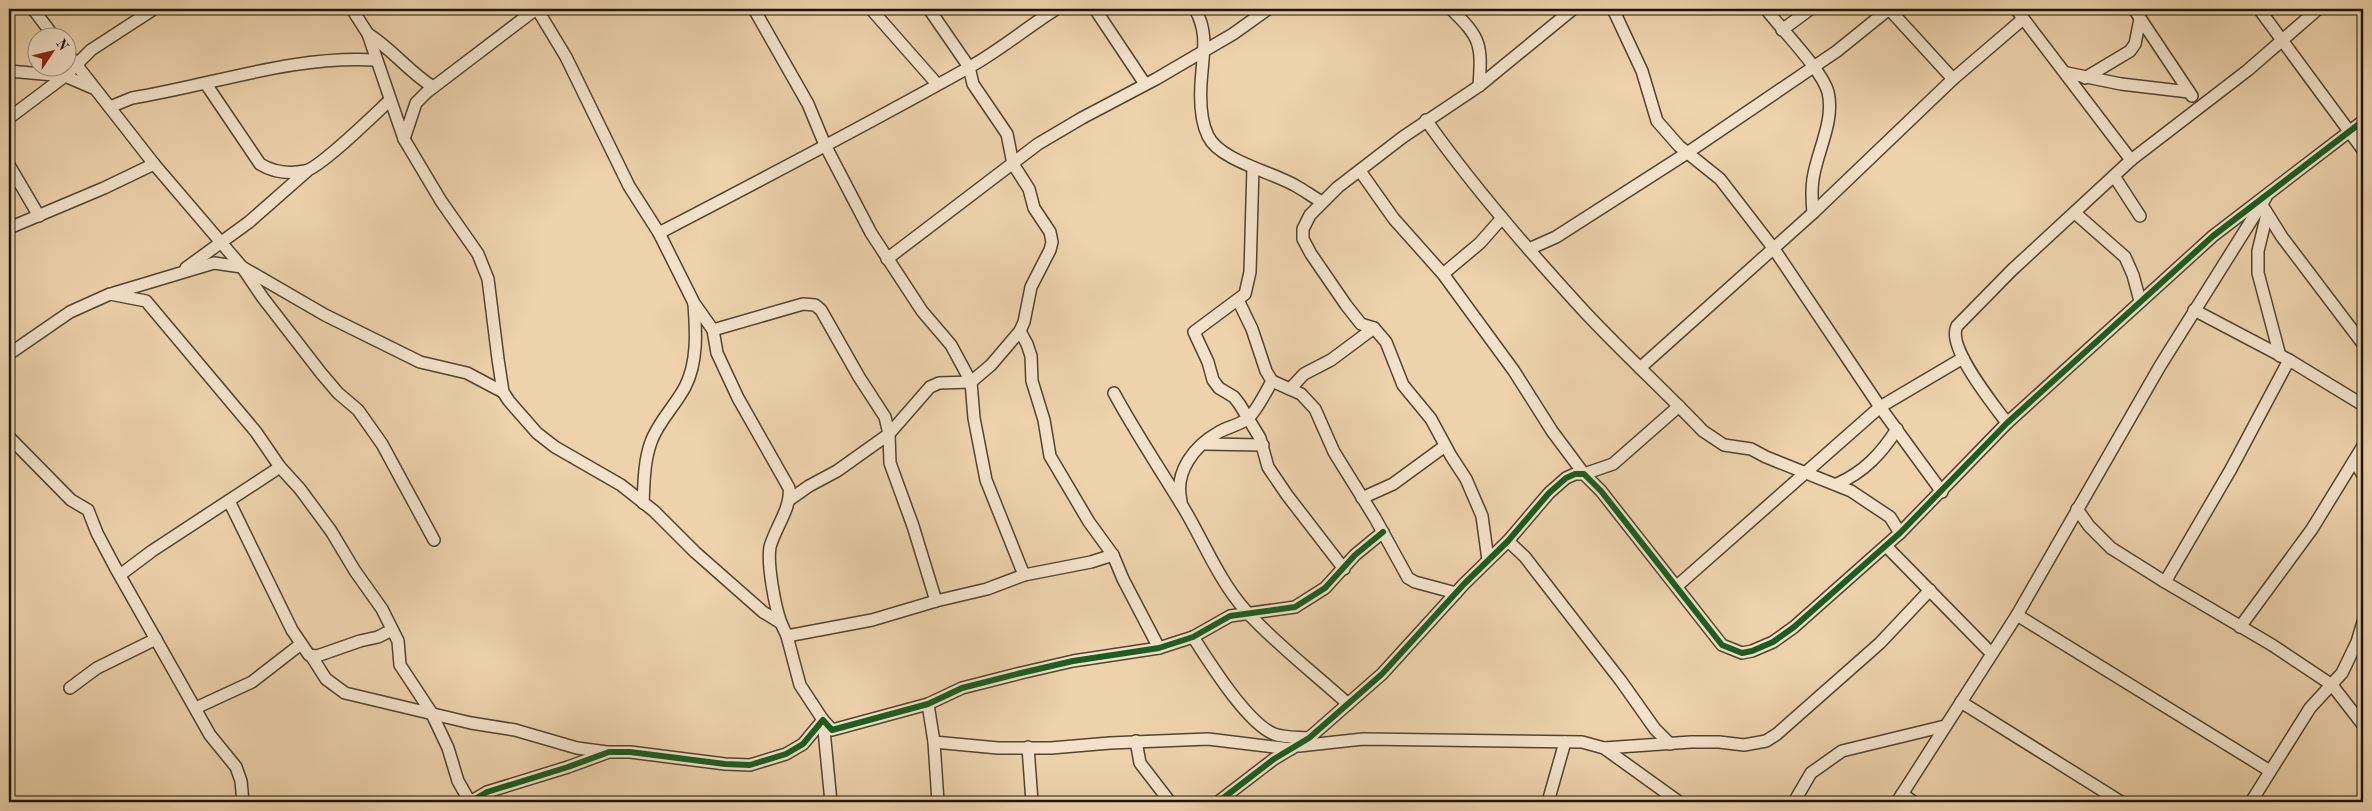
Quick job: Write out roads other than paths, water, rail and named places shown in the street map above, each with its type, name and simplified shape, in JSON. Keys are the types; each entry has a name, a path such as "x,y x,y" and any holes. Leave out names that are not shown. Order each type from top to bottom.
{"street":[{"path":"33,9 47,28"},
{"path":"78,64 91,50 154,9"},
{"path":"352,9 368,34 389,101 404,139 441,201 478,254 488,279 503,392"},
{"path":"404,139 416,103 433,87 537,9 566,57 629,186 659,232 694,302 713,330 717,353 754,430 786,483 789,500"},
{"path":"754,9 808,104 825,145 887,259 922,312 951,346 971,382 974,418 986,480 1024,575"},
{"path":"871,9 937,84"},
{"path":"929,9 969,67 973,84 1007,134 1013,164 1029,189 1034,208 1050,232 1052,242 1050,250 1031,287 1020,332 991,365 971,382 939,383 930,387 889,434 837,471 809,486 789,500 775,532 770,551 776,608 787,636 800,685 823,720 832,730 928,704 962,688 1073,661 1158,648 1193,636 1219,621 1247,612 1294,606 1325,588 1344,569 1354,555 1383,532"},
{"path":"659,232 750,187 969,67 1056,9"},
{"path":"1095,9 1144,84"},
{"path":"1195,9 1201,19 1205,48 1201,87 1204,125 1208,137 1230,155 1253,168 1296,186 1322,202"},
{"path":"887,259 1038,144 1205,48 1233,34 1268,9"},
{"path":"1451,9 1466,24 1479,46 1481,53 1479,86"},
{"path":"1488,560 1482,516 1466,479 1445,446 1431,419 1403,385 1386,342 1374,328 1361,324 1311,254 1303,239 1304,224 1322,202 1360,171 1426,120 1479,86 1573,9"},
{"path":"1613,9 1642,71 1657,121 1667,135 1720,179 1774,249 1880,407 1942,492"},
{"path":"1766,9 1814,68 1828,91 1829,99 1825,135 1813,178 1811,195 1813,214"},
{"path":"1529,249 1556,237 1687,153 1814,68 1889,9 1953,79"},
{"path":"2016,9 2067,73 2131,160"},
{"path":"2260,9 2363,150"},
{"path":"2007,423 1963,358 1955,339 1957,326 2012,270 2131,160 2248,70 2318,9"},
{"path":"1782,30 1809,10"},
{"path":"2137,14 2199,106"},
{"path":"2085,78 2130,51 2134,44 2137,14"},
{"path":"1640,368 1813,214 1953,79 2023,19"},
{"path":"368,34 381,42 418,78 433,87"},
{"path":"110,107 132,98 307,62 351,58 376,60"},
{"path":"78,69 154,164 242,267 263,298 321,373 338,393 358,410 382,444 434,540"},
{"path":"9,71 28,73"},
{"path":"2067,73 2121,84 2189,92"},
{"path":"9,118 61,78"},
{"path":"69,78 93,88"},
{"path":"206,84 239,136 260,164 270,171 307,171"},
{"path":"180,272 249,222 389,101"},
{"path":"1426,120 1446,148 1529,249 1640,368 1703,431 1717,442 1732,447 1751,449 1837,484 1878,507 1890,517 1900,533"},
{"path":"1360,171 1394,219 1443,274 1514,371 1552,430 1584,474 1601,491 1677,586 1708,630 1722,645 1742,653 1752,652 1773,642 1794,626 1900,533 1942,492 2007,423 2213,236 2363,121"},
{"path":"9,228 154,164"},
{"path":"9,165 39,216"},
{"path":"1253,168 1250,272 1245,294 1194,332 1208,362 1213,380 1219,388 1234,397 1249,419 1263,446 1268,467 1344,569"},
{"path":"2114,176 2140,216"},
{"path":"2165,582 2231,470 2284,358 2258,273 2258,251 2268,194"},
{"path":"1914,802 1899,798 2018,614 2077,509 2194,310 2264,210"},
{"path":"2264,210 2363,344"},
{"path":"2075,213 2125,257 2133,275 2140,302"},
{"path":"1443,274 1480,243 1502,218"},
{"path":"9,354 70,312 110,294 214,263 242,267 325,315 420,362 468,373 503,392 537,434 621,485 763,612 781,624"},
{"path":"110,294 146,301 251,425 280,467 300,489 331,531 354,571 382,609 398,641 400,665 432,712 448,748 458,781 470,802 487,792 568,768 609,752"},
{"path":"1238,300 1252,329 1266,371 1272,381 1301,394 1315,409 1334,452 1383,532 1408,578 1415,582 1456,593"},
{"path":"643,503 646,457 651,440 686,386 691,367 696,336 694,302"},
{"path":"713,330 803,304 815,305 821,310 859,378 885,416 889,434 890,463 913,526 936,601"},
{"path":"2194,310 2284,358 2363,405"},
{"path":"1290,389 1304,374 1331,360 1374,328"},
{"path":"1020,332 1031,356 1032,381 1044,420 1050,456 1089,522 1113,555 1122,579 1158,648"},
{"path":"1677,586 1880,407 1963,358"},
{"path":"1183,507 1179,490 1183,469 1193,453 1217,433 1249,419 1272,381"},
{"path":"1114,393 1183,507 1222,578 1247,612 1348,704"},
{"path":"1218,802 1274,759 1309,738 1382,674 1456,593 1508,541 1549,493 1566,478 1613,464 1680,406"},
{"path":"1837,484 1870,464 1897,429"},
{"path":"9,437 72,500 88,510 97,534 210,735 236,767 241,781 243,802"},
{"path":"1205,444 1263,446"},
{"path":"1362,498 1393,484 1445,446"},
{"path":"2240,627 2312,529 2363,446"},
{"path":"2354,461 2363,475"},
{"path":"120,575 152,551 280,467"},
{"path":"230,501 292,630 306,653 312,657 326,679 345,693 432,712 471,723 515,730 577,748 725,764 750,765 786,754 803,744 823,720"},
{"path":"2077,509 2089,526 2111,548 2272,645 2332,685 2363,724"},
{"path":"1508,541 1525,557 1621,681 1655,729 1670,744"},
{"path":"1886,546 1991,653"},
{"path":"787,636 872,620 936,601 987,589 1024,575 1091,562 1113,555"},
{"path":"934,742 998,748 1051,748 1136,741 1208,739 1294,748 1363,739 1582,742 1604,748 1720,742 1744,745 1760,743 1772,737 1880,643 1930,590"},
{"path":"2018,614 2270,771"},
{"path":"2252,802 2310,708 2332,685 2350,660 2363,622"},
{"path":"312,657 378,637 392,630"},
{"path":"1193,636 1230,692 1268,731 1284,737 1309,738"},
{"path":"70,688 97,668 156,639"},
{"path":"196,710 200,706 252,682 301,644"},
{"path":"1961,702 2121,802"},
{"path":"928,704 934,742 938,802"},
{"path":"823,720 831,802"},
{"path":"1794,802 1810,773 1842,751 1945,726"},
{"path":"1136,741 1140,763 1170,802"},
{"path":"1548,802 1565,742"},
{"path":"1028,747 1032,802"},
{"path":"1604,748 1638,775 1680,802"}]}
